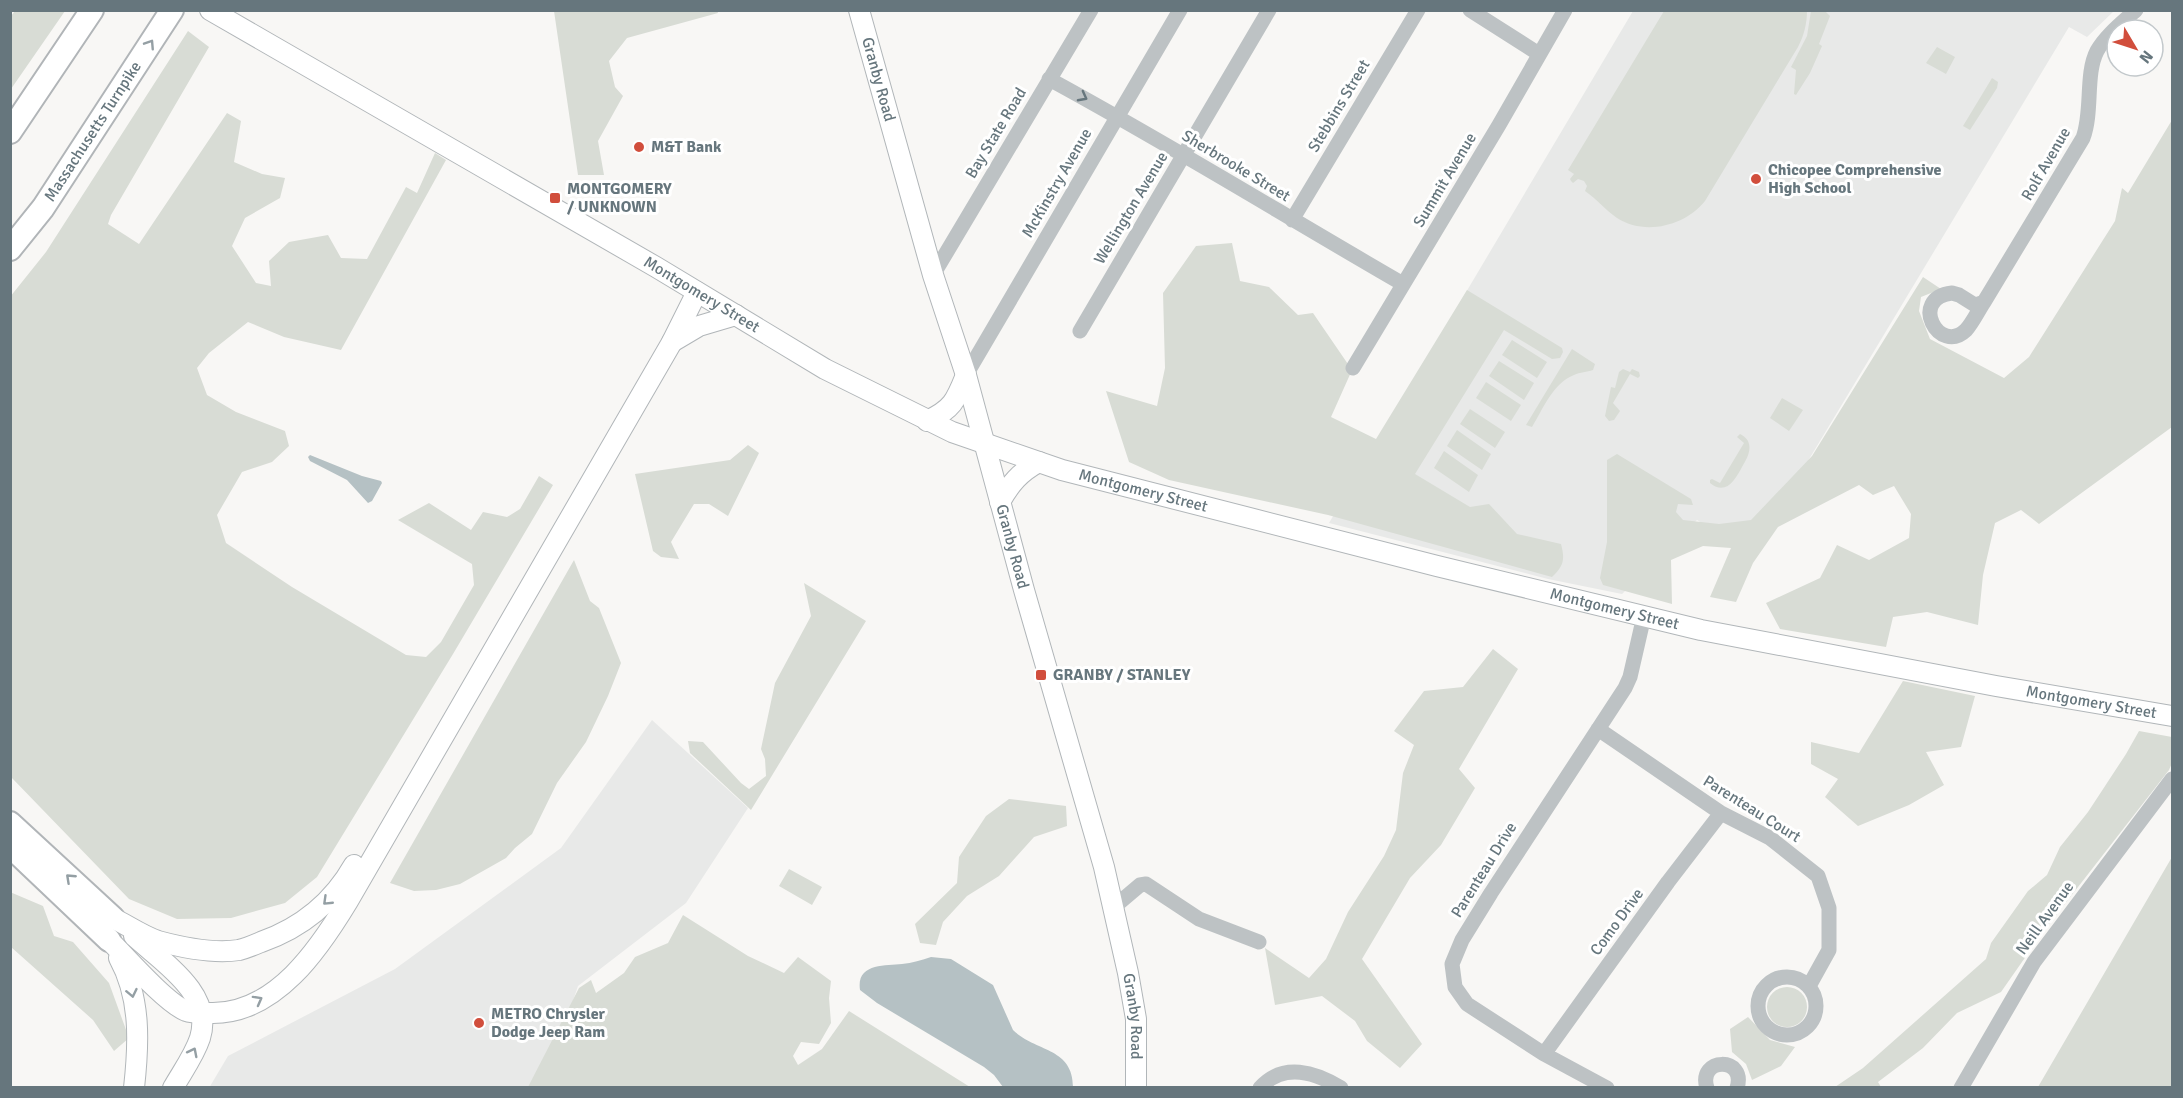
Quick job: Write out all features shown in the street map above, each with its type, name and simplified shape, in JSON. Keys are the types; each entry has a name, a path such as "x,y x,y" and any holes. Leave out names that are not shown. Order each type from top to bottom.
{"highway":[{"path":"10,132 92,10"},
{"name":"Massachusetts Turnpike","path":"10,249 43,207 170,14"},
{"path":"10,112 57,63"},
{"path":"10,258 43,207"},
{"path":"10,823 111,929"},
{"path":"10,846 111,929"}],"main road":[{"name":"Montgomery Street","path":"210,10 697,292 825,369 952,432 1062,470 1701,630 1870,663 2172,716"},
{"name":"Granby Road","path":"859,10 933,274 966,375 999,502 1104,867 1136,1019 1136,1088"},
{"path":"202,1013 226,1013 257,1001 281,986 322,943 672,342 697,292"},
{"path":"111,929 200,950 240,950 273,938 302,923 343,884 667,328 697,292"},
{"path":"672,342 699,326 736,315"},
{"path":"927,421 950,408 956,400 966,375"},
{"path":"999,502 1022,471 1039,462"},
{"path":"111,929 186,983 198,1000 202,1013 199,1040 173,1088"},
{"path":"111,929 128,975 137,1015 138,1056 134,1088"}],"street":[{"name":"Bay State Road","path":"933,274 1091,10"},
{"name":"McKinstry Avenue","path":"966,375 1180,10"},
{"name":"Wellington Avenue","path":"1080,331 1269,10"},
{"name":"Stebbins Street","path":"1292,220 1418,10"},
{"path":"1470,10 1539,54"},
{"name":"Summit Avenue","path":"1353,368 1565,10"},
{"name":"Rolf Avenue","path":"1984,302 2083,138 2089,121 2096,53 2107,38 2136,10"},
{"name":"Sherbrooke Street","path":"1049,79 1117,116 1403,284"},
{"name":"Parenteau Drive","path":"1607,1088 1544,1054 1467,1004 1455,987 1452,964 1462,940 1537,820 1628,682 1644,616"},
{"name":"Parenteau Court","path":"1598,729 1721,813 1770,838 1818,876 1829,908 1829,950 1809,986"},
{"name":"Neill Avenue","path":"1961,1088 2034,962 2172,779"},
{"name":"Como Drive","path":"1544,1054 1668,882 1721,813"},
{"path":"1114,907 1140,885 1146,884 1199,919 1258,942"},
{"path":"1707,1088 1708,1072 1711,1068 1721,1064 1731,1066 1735,1070 1738,1080 1737,1088"},
{"path":"1260,1088 1266,1081 1279,1074 1298,1071 1321,1076 1341,1088"}],"shaded area":[{"path":"717,10 718,13 627,38 609,61 615,87 623,96 598,141 604,175 578,175 554,11"},
{"path":"1807,10 1805,29 1798,47 1705,201 1697,210 1676,222 1664,226 1640,226 1613,215 1585,191 1587,186 1584,181 1578,179 1573,183 1571,181 1574,174 1568,170 1664,11"},
{"path":"15,11 65,11 11,89 11,16"},
{"name":"Chicopee Comprehensive High School","path":"1633,11 2114,11 2087,37 2069,27 1752,554 1697,520 1622,594 1548,579 1329,523"},
{"path":"1811,11 1825,11 1830,16 1819,44 1822,46 1810,73 1796,95 1794,94 1796,70 1791,67 1807,36"},
{"path":"188,31 209,47 111,215 108,224 139,244 227,113 241,121 234,162 262,174 285,178 280,198 245,218 232,246 256,283 271,286 269,261 289,242 328,235 341,258 367,259 406,187 417,193 435,153 446,160 341,350 284,337 248,322 209,353 197,368 207,395 236,412 285,431 289,446 272,462 242,472 217,515 226,543 292,587 406,655 426,657 441,642 474,585 472,564 398,520 429,503 471,530 483,512 507,517 520,509 539,476 553,485 317,877 285,903 231,918 177,919 129,899 11,777 10,297 46,252"},
{"path":"1937,47 1955,57 1946,74 1926,63"},
{"path":"1992,78 1998,82 1997,88 1970,130 1963,126"},
{"path":"2172,120 2172,427 2039,524 2021,510 1995,523 1983,575 1978,625 1927,612 1893,617 1886,647 1780,629 1766,603 1820,578 1837,545 1869,560 1909,538 1911,514 1894,486 1873,495 1859,485 1778,527 1753,563 1736,602 1710,597 1731,548 1703,546 1671,560 1672,604 1603,585 1600,578 1607,542 1607,460 1617,454 1691,499 1693,505 1678,504 1676,512 1683,520 1719,524 1751,520 1812,456 1923,277 1941,289 1921,297 1919,311 1930,339 2004,378 2029,357 2115,221 2122,188 2128,193"},
{"path":"1232,243 1240,281 1269,287 1298,315 1313,313 1352,370 1331,417 1376,439 1467,290 1562,348 1560,358 1552,359 1504,330 1415,474 1470,507 1489,504 1517,534 1561,544 1562,562 1552,577 1328,515 1169,480 1129,462 1106,391 1157,406 1165,368 1163,293 1196,246"},
{"path":"1512,340 1547,362 1537,378 1502,355"},
{"path":"1572,349 1595,364 1593,370 1576,374 1560,384 1549,397 1532,427 1526,425"},
{"path":"1499,361 1534,383 1524,400 1489,376"},
{"path":"1623,369 1630,372 1632,369 1639,372 1640,376 1638,378 1630,374 1613,403 1620,411 1614,420 1609,421 1605,416 1611,387 1615,388 1619,372"},
{"path":"1486,382 1521,405 1511,421 1476,398"},
{"path":"1782,398 1803,410 1789,431 1770,418"},
{"path":"1470,409 1505,432 1495,448 1460,424"},
{"path":"1457,430 1491,454 1482,470 1447,446"},
{"path":"1740,434 1749,444 1746,459 1729,485 1716,487 1710,483 1710,480 1720,483 1744,443 1737,437"},
{"path":"748,445 759,453 728,516 709,504 694,504 671,542 679,559 661,557 653,551 635,474 730,460"},
{"path":"1444,451 1478,475 1469,492 1434,468"},
{"path":"310,455 382,483 372,501 368,503 347,480 310,461 308,457"},
{"path":"574,560 590,601 599,608 621,663 586,742 557,783 532,834 506,858 460,884 436,890 414,891 390,883"},
{"path":"804,583 866,621 751,810 690,753 688,741 703,742 749,789 766,776 765,759 761,749 775,683 811,616"},
{"path":"1493,649 1518,669 1459,769 1475,788 1441,845 1410,878 1362,959 1422,1044 1400,1068 1367,1041 1355,1021 1322,996 1275,1005 1265,948 1309,978 1326,959 1348,912 1384,856 1396,830 1403,773 1414,745 1394,731 1424,691 1463,687"},
{"path":"1903,681 1975,696 1961,747 1926,752 1944,785 1909,805 1858,826 1825,797 1838,779 1811,764 1811,742 1859,753"},
{"path":"652,720 748,808 686,903 578,986 544,1087 209,1088 228,1056 395,969 561,848"},
{"path":"2139,731 2172,737 2172,763 2169,770 2043,932 2001,992 1957,1013 1923,1048 1878,1082 1881,1087 1835,1087 1863,1068 1986,959 1991,943 2028,891 2047,875 2060,847 2088,812"},
{"path":"1009,799 1066,806 1067,826 1034,837 999,876 967,896 943,922 936,945 920,943 915,924 957,883 959,857 986,816"},
{"path":"2172,857 2172,1087 2038,1087"},
{"path":"789,869 822,887 812,905 779,886"},
{"path":"10,892 43,906 54,936 73,942 109,983 129,1038 114,1051 93,1020 11,947"},
{"path":"683,915 748,956 784,973 798,957 831,981 829,998 831,1023 819,1044 801,1042 793,1056 798,1065 822,1049 849,1011 970,1087 528,1087 579,988 591,980 596,993 624,973 635,957 668,943"},
{"path":"931,957 951,959 993,985 1013,1030 1032,1043 1060,1057 1067,1064 1073,1087 1003,1087 984,1067 877,1003 860,990 862,975 867,970"},
{"path":"1787,987 1801,993 1807,1007 1801,1021 1787,1027 1773,1021 1767,1007 1773,993"},
{"path":"1748,1017 1770,1040 1795,1047 1781,1066 1752,1080 1746,1064 1732,1052 1730,1029"}],"place":[{"name":"M&T Bank","path":"639,147"},
{"name":"Chicopee Comprehensive High School","path":"1756,179"},
{"name":"MONTGOMERY / UNKNOWN","path":"555,198"},
{"name":"GRANBY / STANLEY","path":"1041,675"},
{"name":"METRO Chrysler Dodge Jeep Ram","path":"479,1023"}]}
